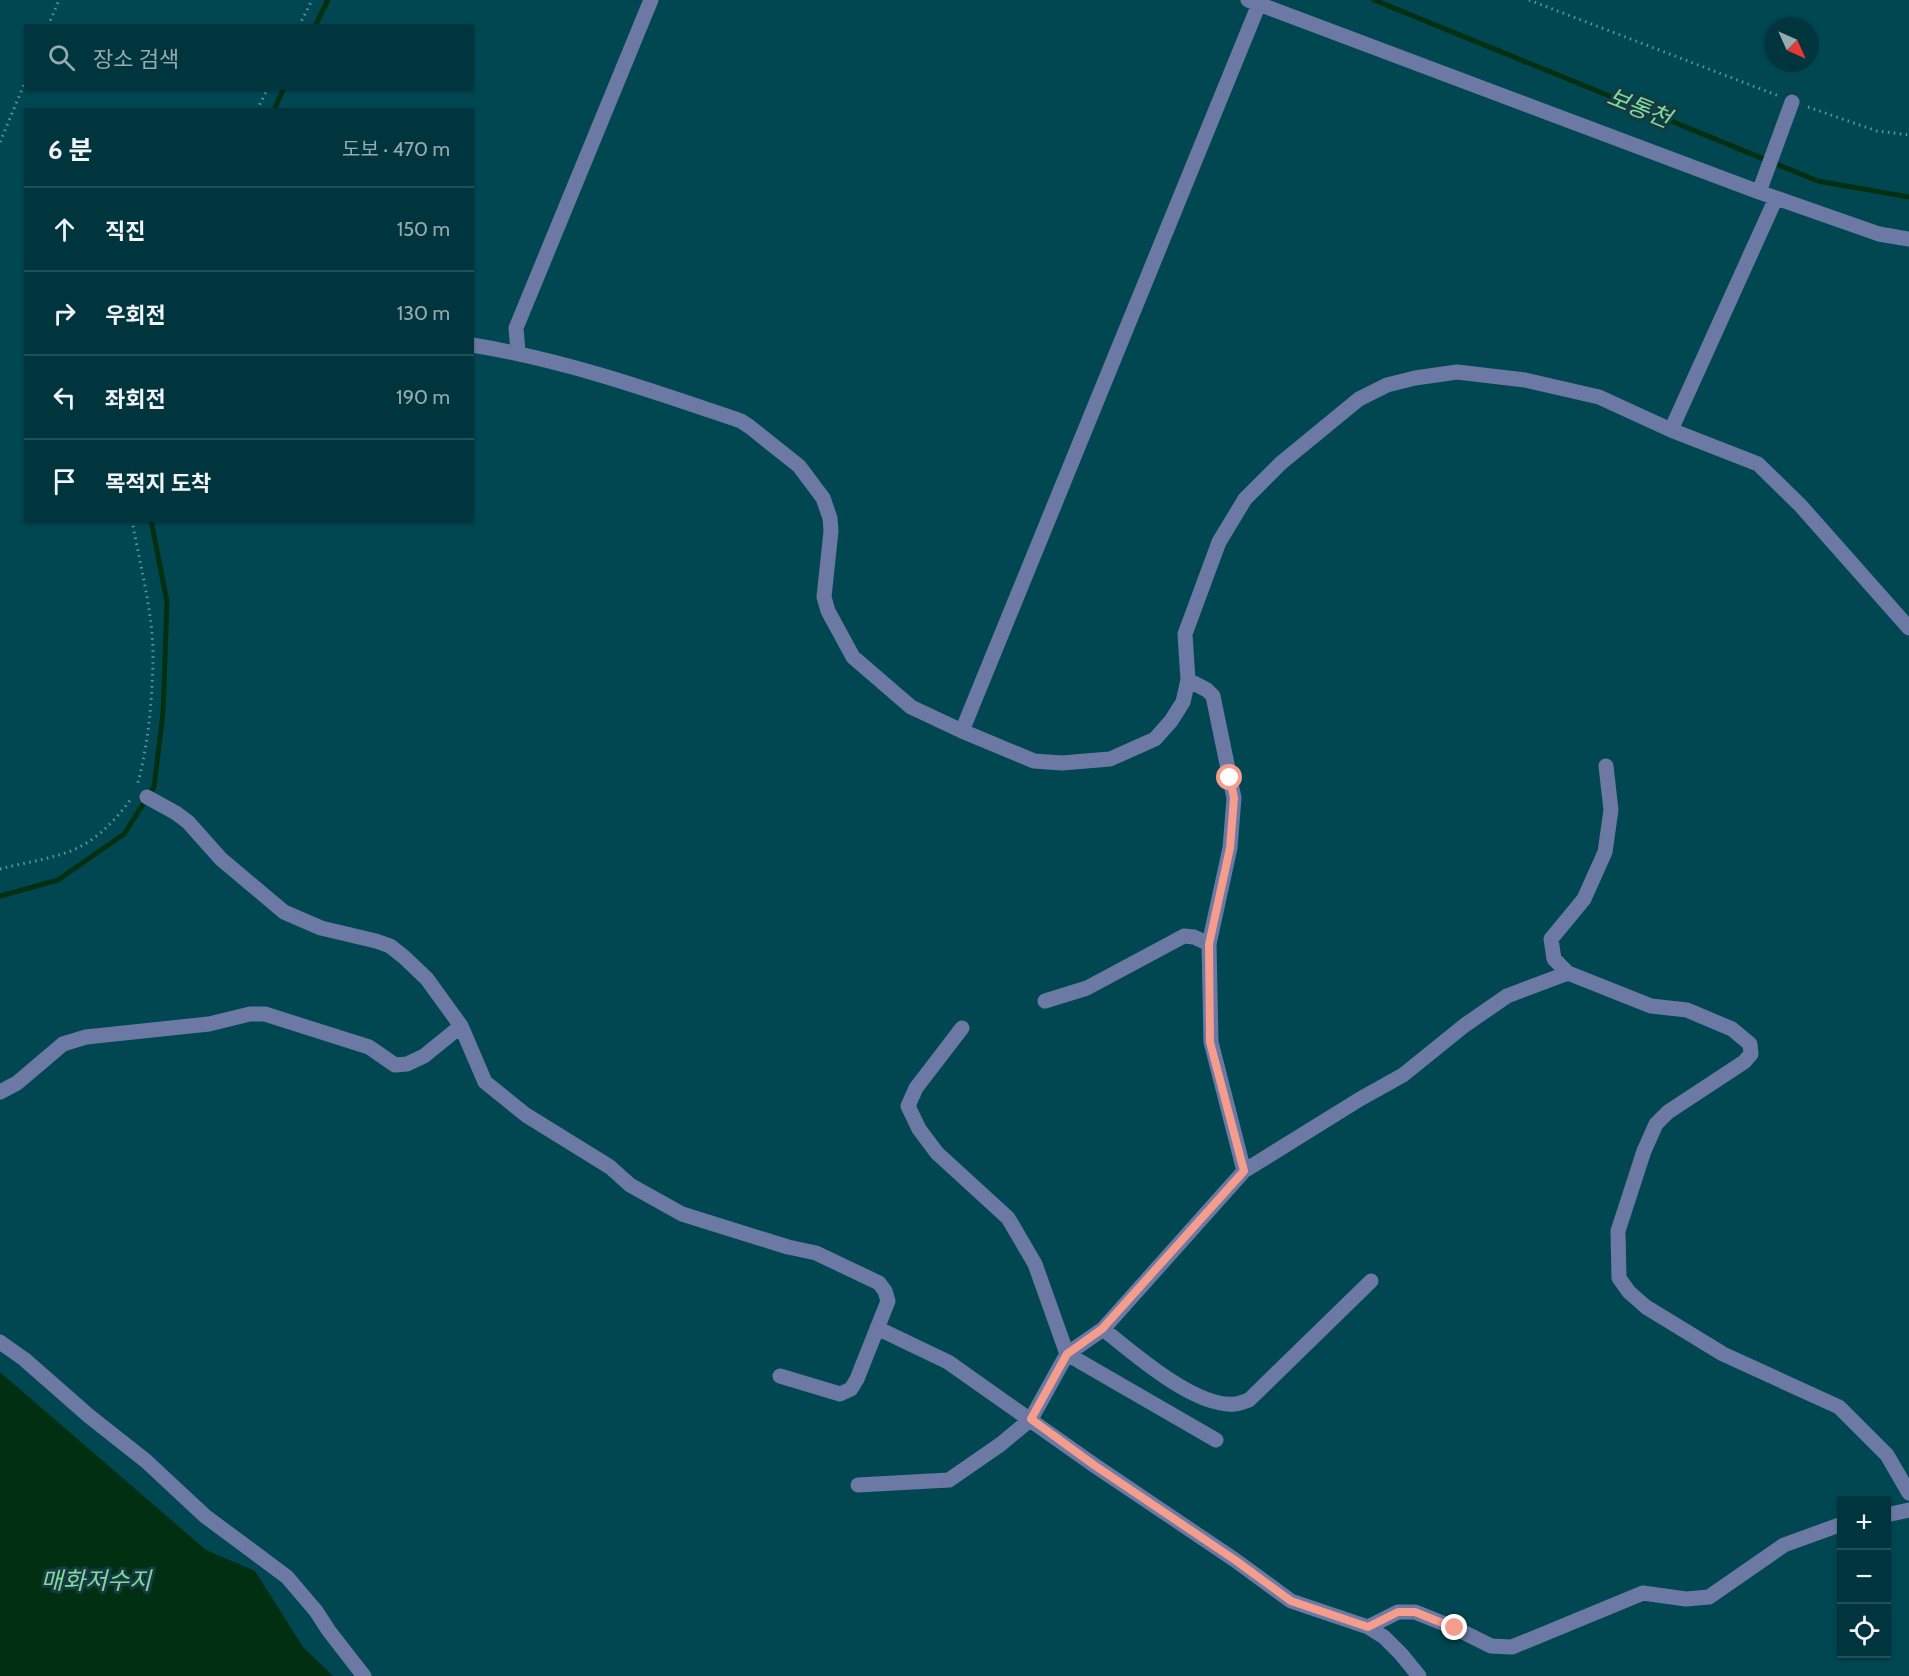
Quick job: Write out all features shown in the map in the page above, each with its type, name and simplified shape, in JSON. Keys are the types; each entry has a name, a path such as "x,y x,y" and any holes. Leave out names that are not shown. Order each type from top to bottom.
{"lane":[{"path":"518,352 516,328 651,0"},
{"path":"962,731 1254,2 1759,192 1880,234 1909,239"},
{"path":"1759,192 1792,102"},
{"path":"1671,430 1776,198"},
{"path":"474,345 518,352 608,378 741,422 780,449 799,466 823,498 830,518 831,531 824,597 833,623 853,657 912,706 962,731 1034,760 1062,763 1110,759 1155,739 1171,721 1183,702 1188,680 1185,634 1219,542 1245,499 1281,463 1359,399 1387,385 1415,378 1457,372 1525,380 1599,397 1671,430 1758,464 1800,505 1909,628"},
{"path":"1188,680 1207,690 1213,696 1234,798 1230,848 1209,944 1210,1042 1244,1171"},
{"path":"1606,766 1611,810 1605,852 1584,899 1551,939 1554,959 1568,973 1651,1006 1688,1010 1732,1029 1750,1044 1751,1054 1743,1062 1668,1112 1656,1124 1644,1151 1618,1231 1619,1278 1629,1292 1646,1307 1723,1354 1839,1407 1887,1455 1909,1493"},
{"path":"147,797 188,822 221,859 284,912 321,928 390,946 427,979 461,1026 485,1082 526,1115 610,1167 630,1185 682,1214 788,1247 816,1253 879,1284 885,1291 888,1301 851,1389 840,1394 780,1376"},
{"path":"1045,1001 1087,988 1185,936 1194,937 1209,944"},
{"path":"858,1485 949,1480 1000,1444 1031,1419 1067,1354 1102,1329 1244,1171 1403,1075 1465,1025 1507,996 1568,973"},
{"path":"0,1092 17,1083 63,1044 95,1036 208,1024 250,1014 265,1014 369,1047 395,1065 407,1064 424,1056 461,1026"},
{"path":"962,1028 916,1088 908,1106 919,1130 937,1153 1008,1218 1035,1264 1067,1354 1216,1440"},
{"path":"1102,1329 1164,1378 1210,1401 1236,1404 1249,1400 1371,1281"},
{"path":"877,1328 948,1362 1291,1601 1368,1627 1384,1637 1419,1676"},
{"path":"0,1342 24,1359 89,1416 146,1461 205,1516 286,1577 316,1611 364,1676"},
{"path":"1891,1514 1909,1510"},
{"path":"1368,1627 1398,1612 1415,1612 1491,1646 1512,1647 1643,1593 1686,1599 1709,1597 1784,1545 1837,1526"}],"path":[{"path":"49,24 59,0"},
{"path":"300,24 312,0"},
{"path":"1528,0 1792,102 1877,131 1909,135"},
{"path":"0,142 24,85"},
{"path":"258,108 267,90"},
{"path":"0,868 69,852 102,832 119,815 136,792 145,759 153,661 148,604 132,522"}],"water":[{"name":"매화저수지","path":"0,1372 206,1550 255,1571 303,1647 333,1676 0,1676"}],"waterway":[{"path":"316,24 328,0"},
{"name":"보통천","path":"1374,0 1818,181 1909,197"},
{"path":"275,108 283,90"},
{"path":"0,896 58,880 124,834 154,787 163,713 167,602 151,522"}],"route":[{"path":"1230,778 1234,798 1230,848 1209,944 1210,1042 1244,1171 1102,1329 1067,1354 1031,1419 1291,1601 1368,1627 1398,1612 1415,1612 1455,1628"}]}
